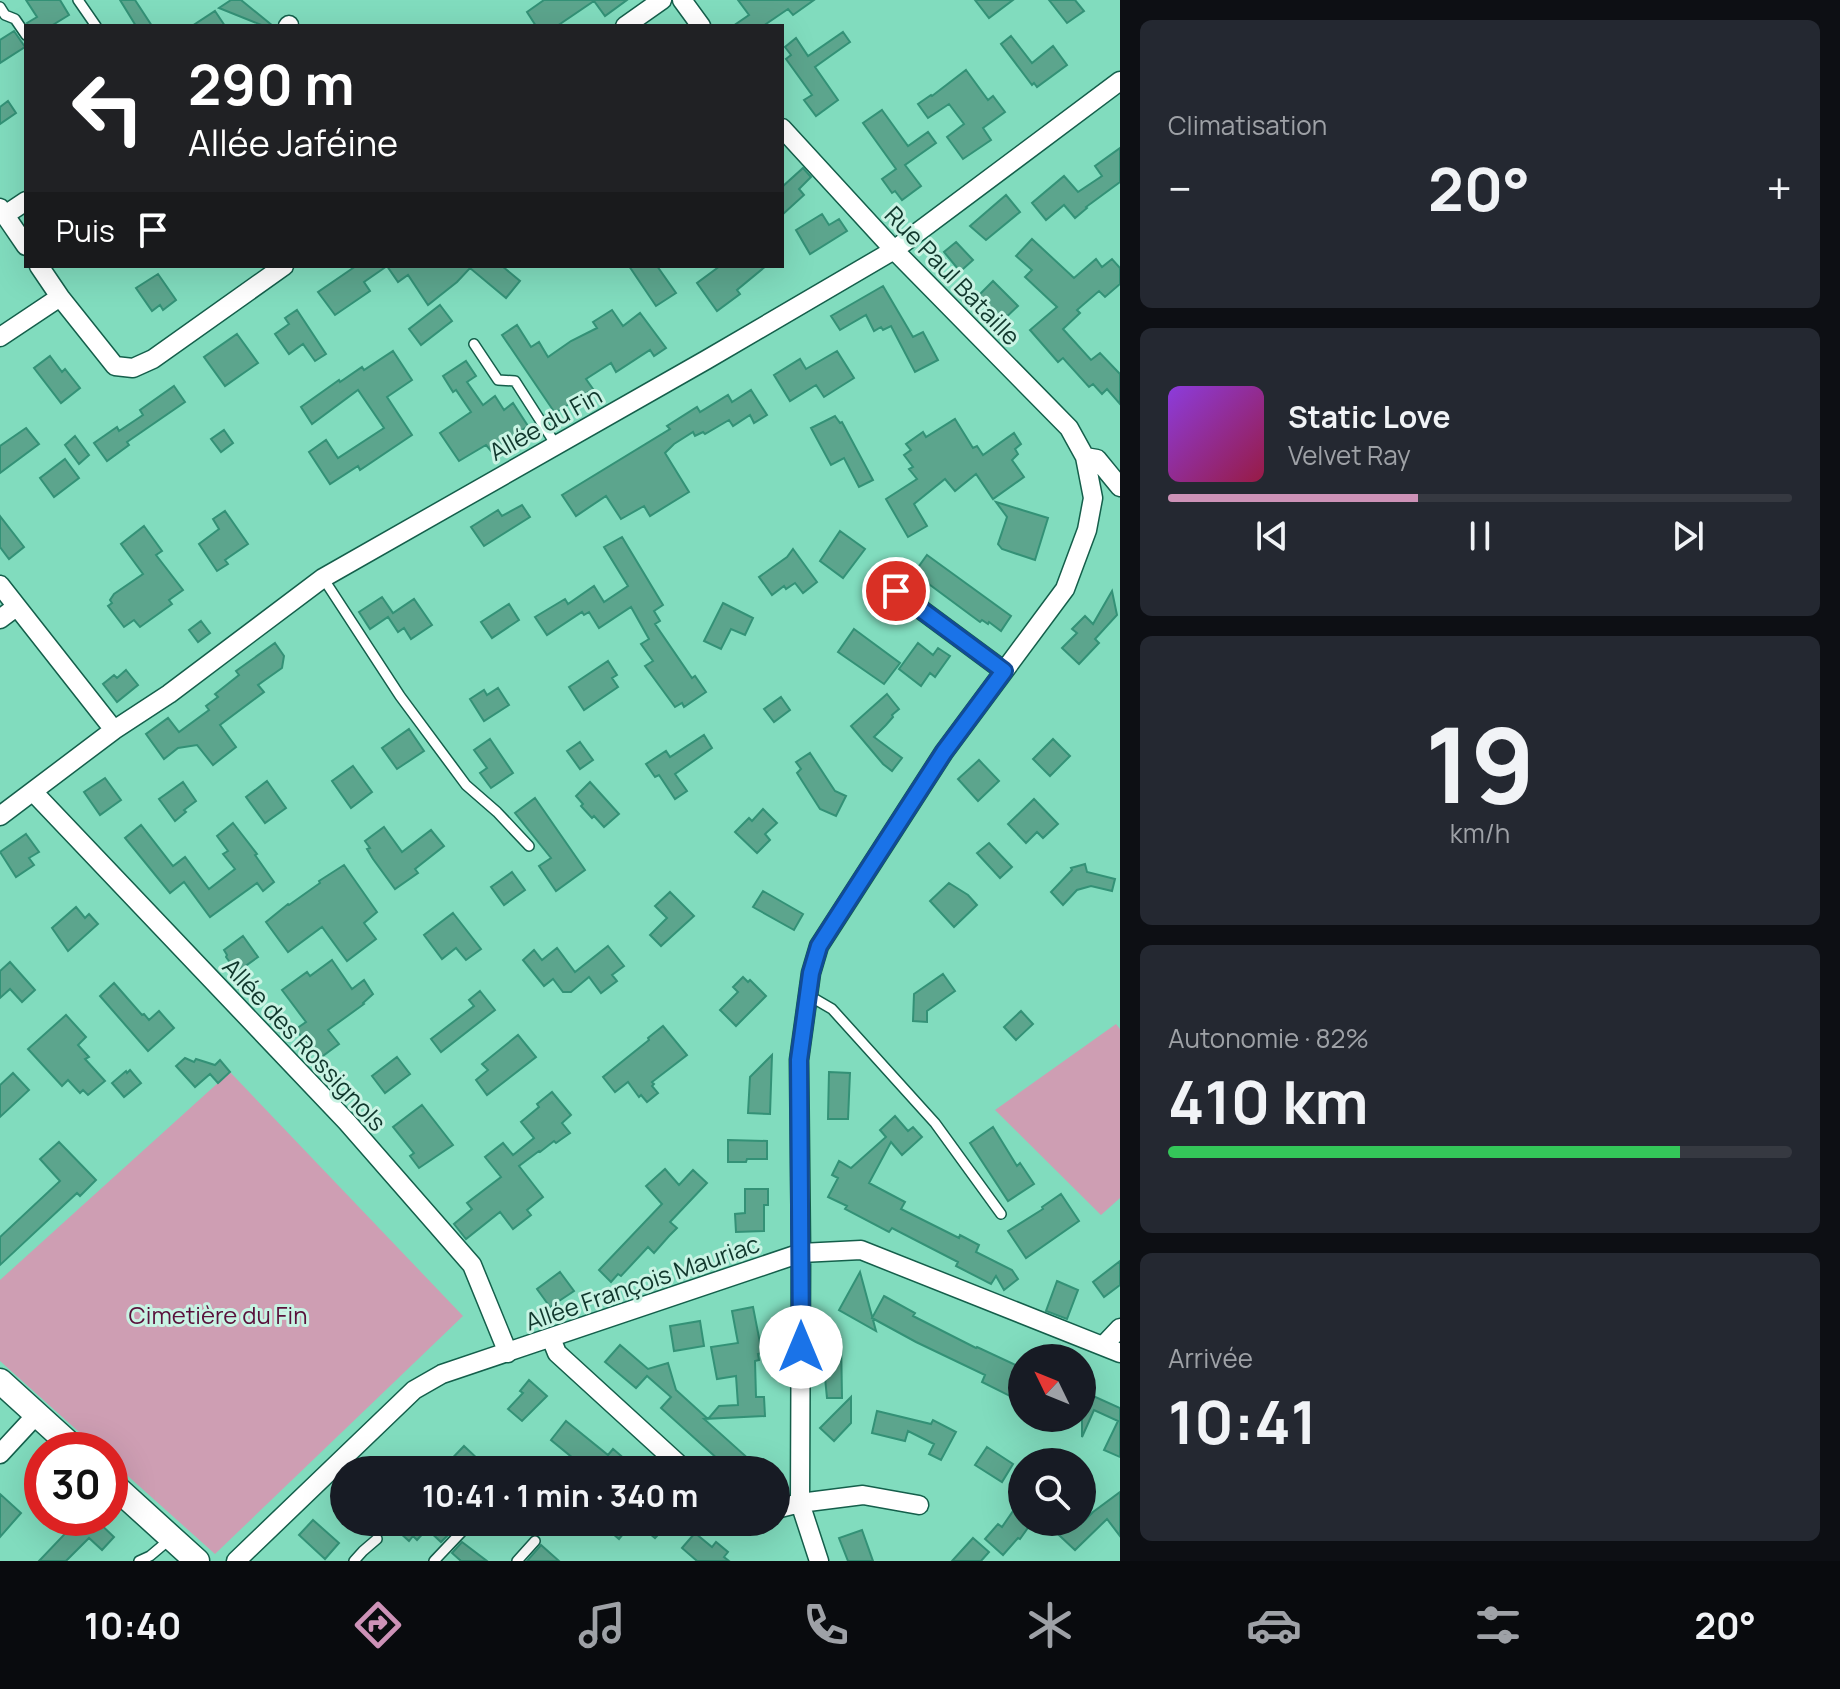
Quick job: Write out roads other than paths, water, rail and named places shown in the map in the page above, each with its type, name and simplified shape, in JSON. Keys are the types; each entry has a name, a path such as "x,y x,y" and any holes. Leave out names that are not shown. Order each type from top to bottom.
{"street":[{"path":"628,24 662,0"},
{"path":"682,0 700,24"},
{"name":"Allée du Fin","path":"0,816 323,578 894,250 1120,81"},
{"name":"Rue Paul Bataille","path":"784,130 894,250 1069,428 1085,457"},
{"path":"24,202 3,211 24,243"},
{"path":"40,268 115,366 133,368 153,359 281,268"},
{"path":"0,337 60,297"},
{"path":"819,1561 800,1503 799,1060 811,973 819,946 944,752 1065,589 1087,530 1093,498 1085,457 1097,459 1120,488 1101,492 1093,498"},
{"path":"0,585 114,730"},
{"path":"874,595 896,591 1004,671"},
{"path":"0,619 16,607"},
{"name":"Allée des Rossignols","path":"34,791 347,1122 472,1265 508,1353"},
{"name":"Allée François Mauriac","path":"236,1561 414,1390 442,1374 801,1253 861,1250 1111,1350"},
{"path":"1111,1350 1120,1328"},
{"path":"551,1338 557,1353 670,1456"},
{"path":"0,1381 56,1432"},
{"path":"0,1454 37,1414"},
{"path":"790,1506 863,1495 919,1505"},
{"path":"128,1499 197,1561"}],"lane":[{"path":"78,0 95,24"},
{"path":"0,7 5,15 15,19 24,32"},
{"path":"474,344 498,380 515,381 556,445"},
{"path":"323,578 400,696 466,785 529,846"},
{"path":"808,995 832,1009 935,1123 1001,1214"},
{"path":"434,1561 458,1536"},
{"path":"139,1561 171,1538"},
{"path":"354,1561 377,1539"},
{"path":"517,1561 535,1541"}],"park label":[{"name":"Cimetière du Fin","path":"218,1314"}]}
